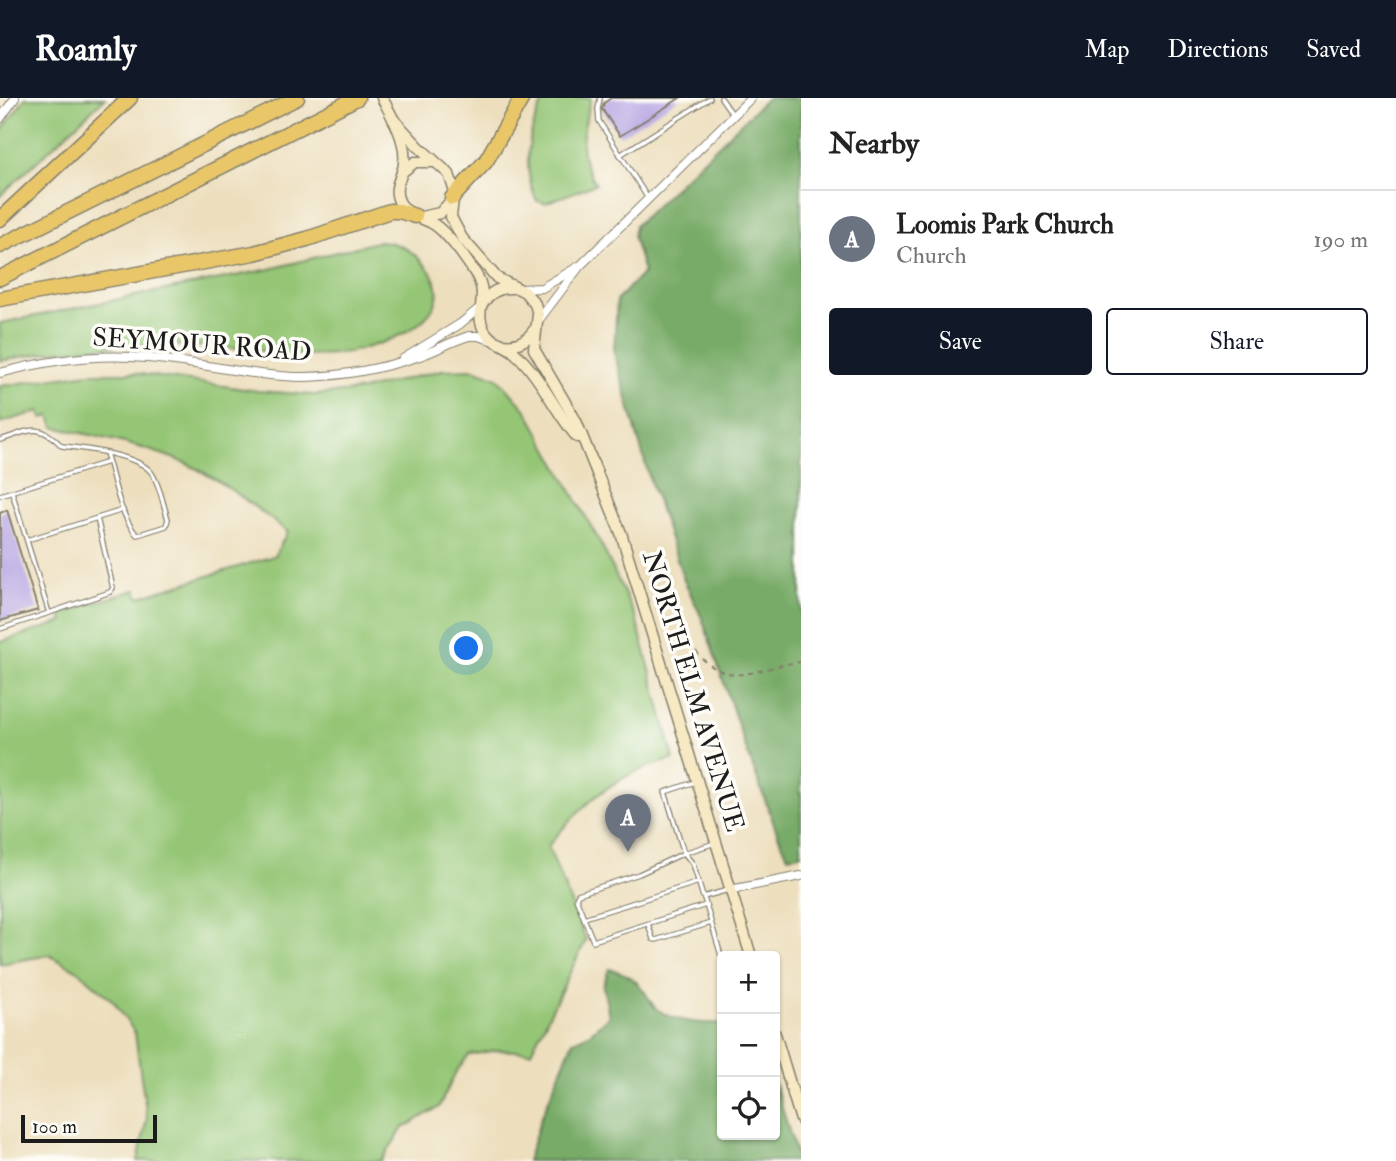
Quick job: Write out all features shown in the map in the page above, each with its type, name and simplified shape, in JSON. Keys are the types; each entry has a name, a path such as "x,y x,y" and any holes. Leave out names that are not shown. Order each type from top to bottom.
{"highway":[{"path":"0,219 130,98"},
{"path":"0,246 297,98"},
{"path":"0,278 357,98"},
{"path":"452,198 486,161 522,98"},
{"path":"0,299 240,256 307,239 390,211 415,216"}],"main road":[{"name":"NORTH ELM AVENUE","path":"382,98 393,119 404,160 396,186 398,199 404,209 437,227 472,267 482,286 481,319 484,330 491,338 516,354 535,375 583,443"},
{"name":"NORTH ELM AVENUE","path":"393,119 452,179 451,217 462,238 497,278 529,295 535,304 538,314 533,344 536,355 573,415 618,524 749,951"},
{"path":"400,174 418,161 428,160 440,164"},
{"path":"415,216 428,218 437,215 452,198"},
{"name":"SEYMOUR ROAD","path":"482,306 490,295 499,289 520,289"},
{"path":"500,343 511,345 522,342 531,335 536,325"},
{"path":"780,1051 801,1120"}],"street":[{"path":"0,120 15,98"},
{"path":"536,325 548,305 580,265 751,98"},
{"path":"520,289 545,287 580,265"},
{"name":"SEYMOUR ROAD","path":"401,360 460,324 482,306"},
{"name":"SEYMOUR ROAD","path":"0,373 49,361 123,357 169,360 261,374 307,376 351,373 422,355 469,336 500,343"},
{"path":"730,890 801,876"}],"lane":[{"path":"600,98 598,118 647,198"},
{"path":"620,155 710,98"},
{"path":"721,98 733,115"},
{"path":"0,440 37,429 48,432 62,446 94,449 140,464 151,472 168,519 166,526 138,535 123,510 106,453"},
{"path":"0,495 108,462"},
{"path":"12,492 49,613"},
{"path":"27,540 123,510"},
{"path":"0,629 110,592 113,588 97,518"},
{"path":"697,782 665,792 684,853 693,864 720,951"},
{"path":"706,905 593,941 576,898 578,894 639,874 684,853 716,842"},
{"path":"583,918 699,882"},
{"path":"704,897 730,890"},
{"path":"648,923 653,939 656,940 711,923"}],"path":[{"path":"646,611 671,603 683,632 696,653 710,665 726,672 744,674 781,664 801,662"}],"green space":[{"path":"25,98 105,98 0,196 0,133"},
{"path":"545,98 591,98 582,142 585,163 596,184 545,203 537,201 528,162 534,123"},
{"path":"767,98 801,98 801,854 788,856 744,743 702,618 684,580 650,480 614,353 617,300 644,272 633,236 635,226"},
{"path":"380,241 405,248 425,265 436,283 437,299 430,313 417,325 401,335 365,348 316,355 217,347 135,345 54,352 0,361 0,323 270,269"},
{"path":"474,369 498,378 527,411 602,546 636,618 674,759 644,768 616,782 574,816 548,846 586,940 531,1052 498,1050 469,1055 456,1072 439,1107 403,1128 381,1161 138,1161 147,1118 135,1033 114,1002 80,972 49,955 0,964 0,642 63,622 61,614 125,593 136,590 139,597 274,556 288,532 238,495 185,463 153,451 54,427 50,416 42,418 40,411 0,423 0,386 89,373 134,373 258,391 315,395 362,390 442,370"},
{"path":"609,969 621,972 632,978 655,1007 665,1014 689,1021 717,1023 717,1140 780,1140 780,1101 798,1161 527,1161 541,1118 573,1041 589,1034 609,1016 603,986"}],"building":[{"path":"611,98 680,98 620,136 602,109 604,103"},
{"path":"7,510 38,610 0,621 0,513"}],"place":[{"name":"Loomis Park Church","path":"628,852"}]}
